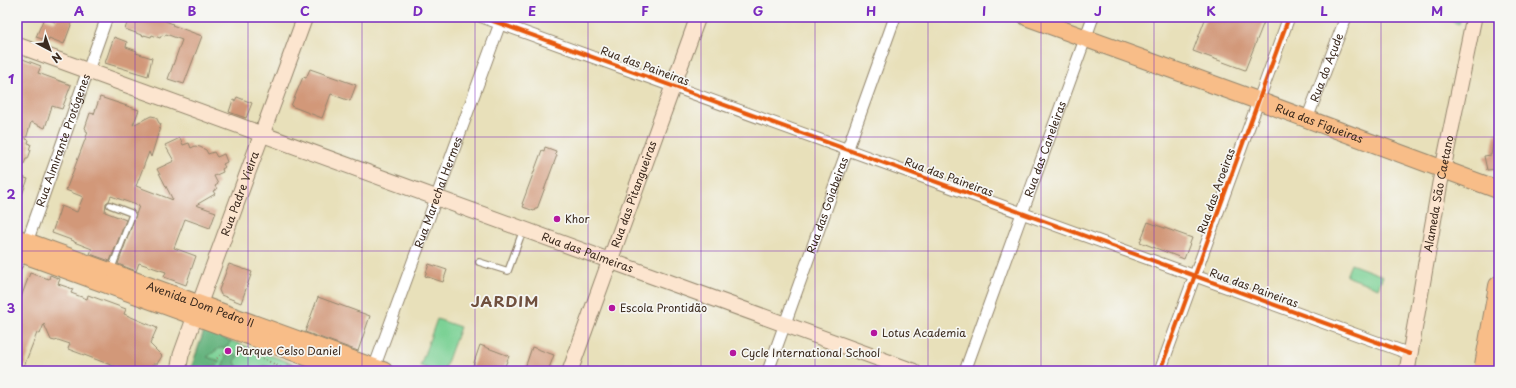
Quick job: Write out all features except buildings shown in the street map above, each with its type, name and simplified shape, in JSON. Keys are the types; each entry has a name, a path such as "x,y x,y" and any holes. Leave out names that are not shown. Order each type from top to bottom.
{"highway":[{"path":"1484,371 1499,286"}],"main road":[{"name":"Rua Padre Vieira","path":"178,371 181,355 197,310 305,17"},
{"name":"Rua das Pitangueiras","path":"570,371 698,17"},
{"name":"Rua das Figueiras","path":"1027,17 1307,118 1499,190"},
{"name":"Alameda São Caetano","path":"1407,371 1443,169 1474,17"},
{"name":"Rua das Palmeiras","path":"17,45 913,371"},
{"name":"Avenida Dom Pedro II","path":"20,250 111,272 197,310 346,371"},
{"name":"Avenida Dom Pedro II","path":"20,250 197,310 379,369"}],"street":[{"name":"Rua Almirante Protógenes","path":"20,250 89,70 107,17"},
{"name":"Rua das Paineiras","path":"482,17 501,20 673,86 1410,354"},
{"name":"Rua das Goiabeiras","path":"768,371 895,17"},
{"name":"Rua das Caneleiras","path":"965,371 1093,17"},
{"name":"Rua das Aroeiras","path":"1160,371 1289,17"},
{"name":"Rua do Açude","path":"1307,118 1346,17"},
{"name":"Rua Marechal Hermes","path":"379,369 436,197 501,20"},
{"path":"169,371 181,355"}],"lane":[{"path":"110,205 131,213 132,215 111,272"},
{"path":"479,262 508,271 523,229"}],"path":[{"path":"208,371 218,358 229,351 237,351 253,355 289,371"}],"green space":[{"path":"1439,17 1461,17 1459,24"},
{"path":"1351,264 1383,276 1378,288 1346,276"},
{"path":"437,319 460,327 444,371 435,371 420,366"},
{"name":"Parque Celso Daniel","path":"204,331 313,371 190,371"},
{"path":"204,331 231,341 227,347 218,349 207,357 220,361 215,371 190,371"},
{"path":"233,354 238,355 235,362 238,368 236,371 221,371 226,356"},
{"path":"288,362 313,371 284,371"},
{"path":"263,366 277,368 279,371 257,371"}],"cycle path":[{"path":"482,17 1410,354"},
{"path":"1160,371 1289,17"}],"place":[{"name":"Khor","path":"557,219"},
{"name":"Escola Prontidão","path":"612,308"},
{"name":"Lotus Academia","path":"874,333"},
{"name":"Parque Celso Daniel","path":"228,351"},
{"name":"Cycle International School","path":"733,353"}],"district":[{"name":"JARDIM","path":"505,302"}]}
